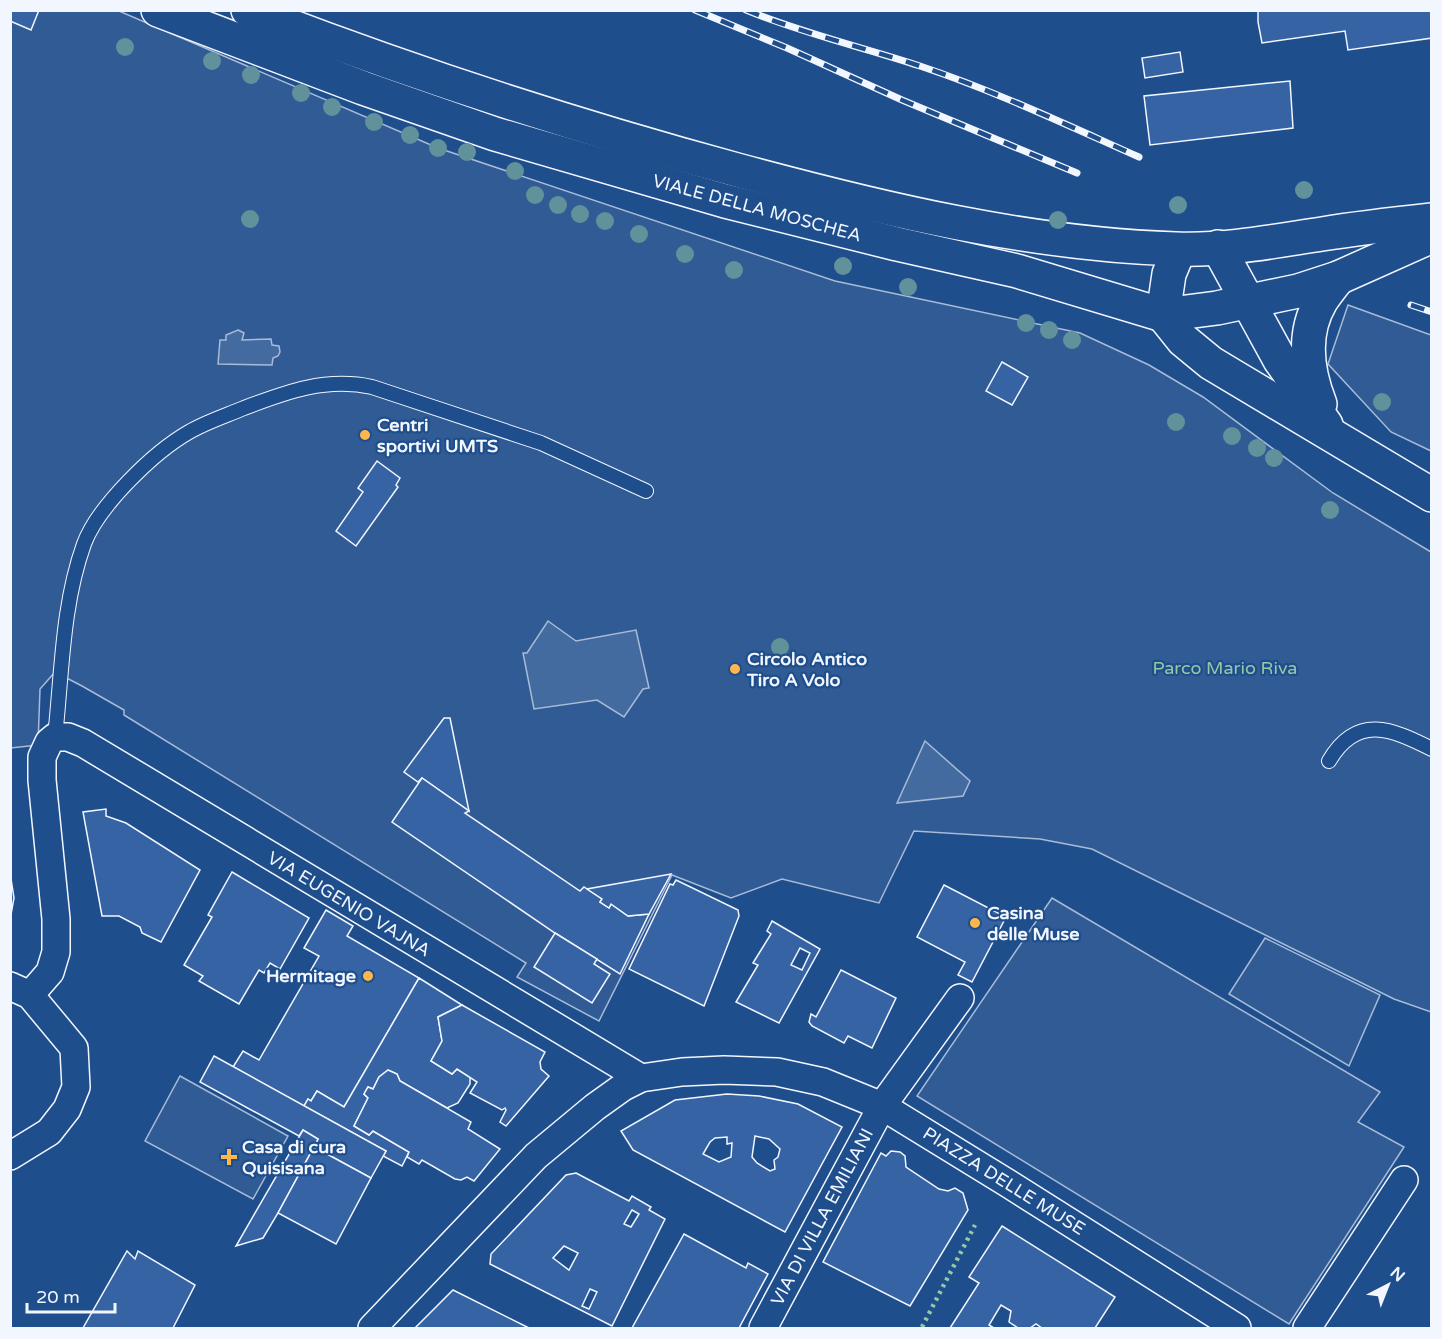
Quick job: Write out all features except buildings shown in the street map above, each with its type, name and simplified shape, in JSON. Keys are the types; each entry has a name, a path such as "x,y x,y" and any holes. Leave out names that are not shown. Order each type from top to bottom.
{"main road":[{"name":"VIALE DELLA MOSCHEA","path":"159,10 363,88 495,134 725,201 1017,271 1163,315"},
{"name":"VIALE DELLA MOSCHEA","path":"248,10 471,91 585,126 785,183 884,207 1023,236 1179,250 1431,220"},
{"path":"1163,315 1284,295 1338,278 1431,236"},
{"path":"1218,247 1280,360 1334,436"},
{"path":"1179,250 1169,274 1163,315 1183,340 1200,356 1431,495"},
{"path":"1334,436 1313,384 1308,347 1314,315 1338,278"}],"street":[{"path":"10,1156 48,1132 67,1109 76,1087 74,1047 20,991 50,972 56,952 56,919 41,767 45,749 55,737"},
{"name":"VIA EUGENIO VAJNA","path":"55,737 68,737 82,743 641,1078"},
{"path":"882,1106 960,998"},
{"name":"PIAZZA DELLE MUSE","path":"641,1078 682,1072 777,1072 823,1082 882,1106 1237,1329"},
{"path":"372,1329 536,1156 596,1107 623,1087 641,1078"},
{"name":"VIA DI VILLA EMILIANI","path":"763,1329 882,1106"},
{"path":"1307,1329 1404,1180"}],"lane":[{"path":"55,737 66,623 75,575 85,541 111,501 138,473 189,432 220,418 277,396 319,385 351,383 372,387 541,443 646,491"},
{"path":"1329,761 1343,743 1372,729 1393,731 1431,749"}],"shaded area":[{"path":"11,11 119,11 438,148 835,281 1080,333 1149,365 1203,397 1333,493 1431,552 1431,1012 1394,999 1092,849 1040,839 914,831 879,903 782,879 731,898 672,875 599,1021 517,977 526,963 124,715 124,710 55,672 40,689 38,745 11,748"},
{"path":"1348,305 1431,335 1431,451 1391,432 1328,364"},
{"path":"238,330 244,333 242,340 271,339 272,345 279,346 280,352 273,358 272,365 218,364 220,340 226,340 226,335"},
{"path":"548,621 576,641 636,630 649,688 643,689 624,717 597,700 534,709 523,653 527,653"},
{"path":"925,741 970,781 963,796 897,803"},
{"path":"1052,898 1380,1092 1358,1122 1404,1147 1289,1324 917,1096"},
{"path":"1265,938 1380,995 1349,1066 1229,994"},
{"path":"180,1076 288,1136 253,1199 145,1141"}],"railway":[{"path":"695,10 1077,173"},
{"path":"746,10 976,86 1139,157"},
{"path":"1411,305 1432,312"}],"hedge":[{"path":"922,1327 975,1225"}],"place":[{"name":"Centri sportivi UMTS","path":"365,435"},
{"name":"Circolo Antico Tiro A Volo","path":"735,669"},
{"name":"Casina delle Muse","path":"975,923"},
{"name":"Hermitage","path":"368,976"},
{"name":"Casa di cura Quisisana","path":"229,1157"}],"park label":[{"name":"Parco Mario Riva","path":"1225,668"}]}
